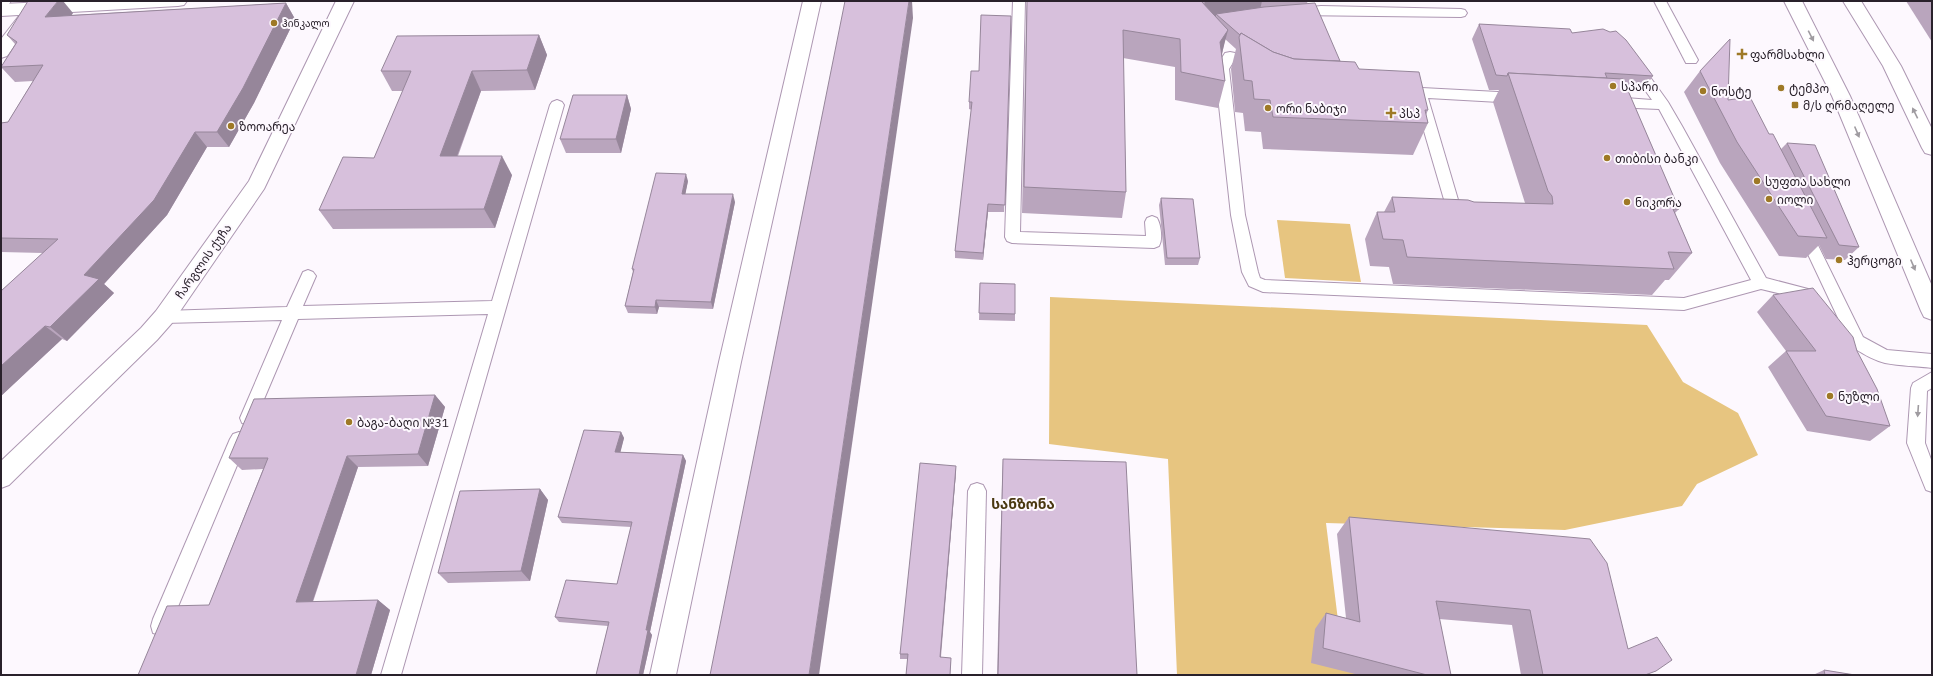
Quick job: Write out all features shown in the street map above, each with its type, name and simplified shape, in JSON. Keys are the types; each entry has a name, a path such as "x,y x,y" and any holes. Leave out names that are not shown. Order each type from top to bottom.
{"street":[{"path":"1,10 109,3 178,1"},
{"name":"ჩარგლის ქუჩა","path":"1,478 149,334 164,317 257,184 345,1"},
{"path":"663,675 732,354 812,1"},
{"path":"1793,1 1841,96 1932,311"},
{"path":"1852,1 1892,66 1932,148"},
{"path":"1,52 34,8"}],"lane":[{"path":"1019,1 1012,237 1154,242 1152,222"},
{"path":"1660,1 1691,60"},
{"path":"1283,13 1321,10 1461,13"},
{"path":"1243,64 1225,50 1222,69 1238,215 1250,272 1254,282 1263,286 1684,304 1761,284 1803,293 1859,343 1885,356 1932,361"},
{"path":"1626,54 1663,105 1761,284"},
{"path":"1390,91 1530,98"},
{"path":"1420,93 1458,222 1473,222"},
{"path":"1600,102 1663,105"},
{"path":"392,675 557,105"},
{"path":"1799,222 1859,343"},
{"path":"154,639 308,276"},
{"path":"164,317 498,307"},
{"path":"1932,379 1919,388 1916,443 1932,484"},
{"path":"972,675 977,491"}],"shaded area":[{"path":"1277,220 1350,224 1361,282 1285,278"},
{"path":"1050,297 1647,325 1683,382 1738,413 1758,455 1697,484 1682,506 1565,530 1326,523 1344,669 1367,675 1177,675 1168,459 1049,444"}],"building":[{"path":"28,1 58,1 45,17 286,3 243,88 217,132 195,132 154,200 84,275 99,279 50,327 45,326 1,366 1,291 58,239 1,238 1,123 8,122 43,65 1,67 17,42 7,35"},
{"path":"845,1 909,1 809,675 710,675"},
{"path":"1027,1 1201,1 1228,30 1220,42 1225,81 1181,72 1180,39 1123,30 1126,192 1024,187"},
{"path":"1315,3 1340,61 1294,59 1273,52 1241,33 1240,35 1216,14 1264,7"},
{"path":"981,15 1011,16 1005,205 988,204 983,253 955,251 972,102 969,102 971,71 979,71"},
{"path":"1479,24 1570,29 1572,33 1603,29 1610,32 1616,31 1626,40 1653,76 1605,73 1607,78 1508,73 1507,76 1496,75"},
{"path":"1241,33 1273,52 1294,59 1355,62 1359,69 1419,72 1428,110 1425,110 1428,123 1273,117 1270,100 1254,99 1252,81 1244,80 1239,37"},
{"path":"539,35 527,70 472,71 440,156 502,156 484,209 319,210 343,157 374,158 411,71 381,71 397,36"},
{"path":"1730,39 1728,100 1750,97 1769,134 1773,134 1827,238 1798,236 1737,142 1700,71"},
{"path":"1508,73 1623,79 1679,209 1673,209 1692,253 1668,252 1674,269 1407,257 1403,240 1383,239 1377,212 1395,212 1392,197 1468,200 1474,202 1553,204 1552,196 1548,191"},
{"path":"573,95 627,95 616,139 560,139"},
{"path":"1787,143 1815,145 1859,247 1839,245"},
{"path":"656,173 686,174 682,194 733,194 711,302 656,300 655,307 625,306 634,269 632,269"},
{"path":"1161,198 1193,199 1200,258 1167,258"},
{"path":"980,283 1015,284 1015,314 979,313"},
{"path":"1813,288 1853,337 1857,351 1877,389 1890,426 1826,416 1786,351 1816,351 1773,295"},
{"path":"435,395 418,454 347,456 296,602 378,600 356,675 138,675 167,606 209,605 268,458 229,458 254,399"},
{"path":"584,430 621,432 615,452 683,455 646,630 648,630 639,675 596,675 609,622 555,617 566,580 617,584 632,522 558,517"},
{"path":"1003,459 1126,462 1137,675 998,675"},
{"path":"920,463 956,466 940,657 951,658 950,675 906,675 908,654 900,654"},
{"path":"540,489 521,571 438,573 460,491"},
{"path":"1349,517 1590,539 1607,563 1628,649 1657,637 1672,660 1656,671 1645,675 1543,675 1530,610 1436,601 1451,675 1427,675 1323,648 1326,613 1360,622"},
{"path":"1824,670 1855,675 1825,675"}],"place":[{"name":"ჰინკალო","path":"274,23"},
{"name":"ფარმსახლი","path":"1742,54"},
{"name":"სპარი","path":"1613,86"},
{"name":"ტემპო","path":"1781,88"},
{"name":"ნოსტე","path":"1703,91"},
{"name":"მ/ს ღრმაღელე","path":"1795,105"},
{"name":"ორი ნაბიჯი","path":"1268,108"},
{"name":"პსპ","path":"1391,113"},
{"name":"ზოოარეა","path":"231,126"},
{"name":"თიბისი ბანკი","path":"1607,158"},
{"name":"სუფთა სახლი","path":"1757,181"},
{"name":"იოლი","path":"1769,199"},
{"name":"ნიკორა","path":"1627,202"},
{"name":"ჰერცოგი","path":"1839,260"},
{"name":"ნუზლი","path":"1830,396"},
{"name":"ბაგა-ბაღი №31","path":"349,422"}],"district":[{"name":"სანზონა","path":"1023,504"}]}
